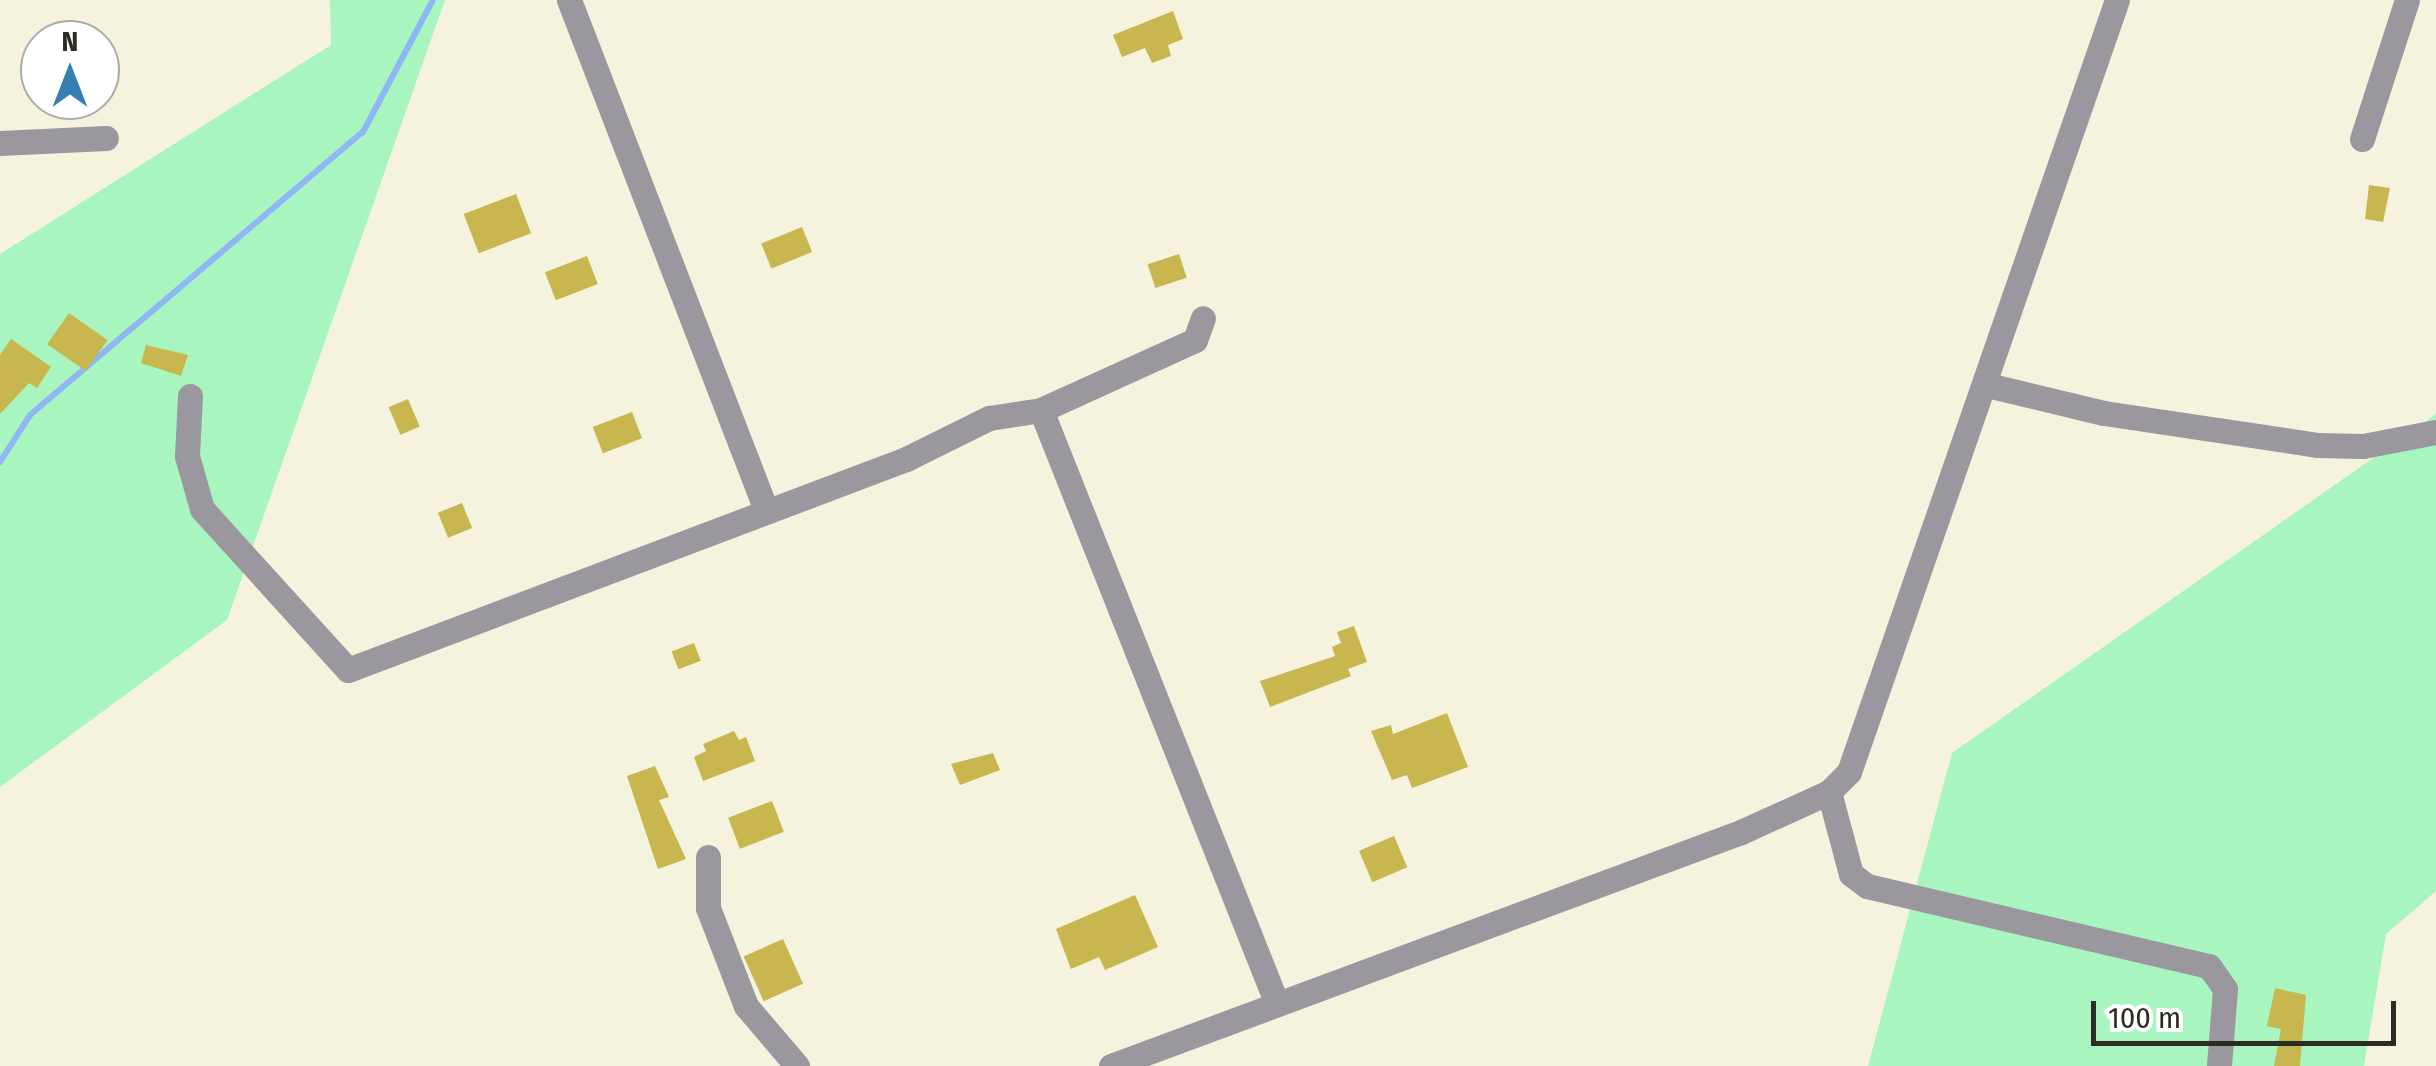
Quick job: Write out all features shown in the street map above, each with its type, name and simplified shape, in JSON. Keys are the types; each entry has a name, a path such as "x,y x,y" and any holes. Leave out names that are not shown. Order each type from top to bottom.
{"street":[{"path":"569,0 766,510"},
{"path":"1111,1066 1741,832 1829,792 1865,741 2117,0"},
{"path":"2362,139 2407,0"},
{"path":"0,143 106,138"},
{"path":"190,396 187,456 202,510 348,670 929,450 989,418 1041,410 1195,340 1203,318"},
{"path":"1986,385 2104,413 2317,445 2364,446 2436,432"},
{"path":"1041,410 1277,1004"},
{"path":"1829,792 1851,874 1867,886 2209,966 2225,989 2218,1066"},
{"path":"708,857 708,908 746,1006 797,1066"}],"green space":[{"path":"330,0 445,0 227,620 0,787 0,254 331,45"},
{"path":"2436,414 2436,891 2386,934 2364,1066 1868,1066 1952,753"}],"building":[{"path":"1173,11 1183,39 1168,45 1171,56 1152,63 1145,48 1122,57 1113,35"},
{"path":"2369,185 2390,188 2383,222 2365,219"},
{"path":"516,194 531,233 479,253 464,214"},
{"path":"802,227 812,252 771,269 761,243"},
{"path":"1179,254 1187,278 1155,288 1148,264"},
{"path":"587,256 598,284 556,300 545,272"},
{"path":"69,313 108,340 86,371 47,344"},
{"path":"11,339 51,367 37,388 29,383 0,414 0,355"},
{"path":"146,345 188,355 181,376 141,363"},
{"path":"408,399 420,427 400,435 389,407"},
{"path":"632,412 642,438 603,453 593,427"},
{"path":"462,503 472,528 448,538 438,513"},
{"path":"1354,626 1367,662 1348,669 1351,676 1270,707 1260,681 1335,656 1332,647 1341,643 1337,632"},
{"path":"694,643 701,661 678,669 672,652"},
{"path":"1447,713 1468,767 1412,788 1407,775 1392,780 1371,731 1391,725 1393,734"},
{"path":"734,731 739,740 746,737 755,761 703,781 694,757 706,751 703,744"},
{"path":"993,753 1000,770 960,785 951,764"},
{"path":"655,766 669,797 659,800 686,859 658,869 627,776"},
{"path":"772,801 784,832 740,849 728,818"},
{"path":"1394,836 1407,867 1372,882 1359,851"},
{"path":"1135,895 1158,947 1105,970 1099,957 1071,969 1056,929"},
{"path":"783,939 803,984 764,1001 744,956"},
{"path":"2275,988 2306,995 2300,1066 2274,1066 2281,1029 2267,1026"}],"waterway":[{"path":"0,462 30,415 363,132 433,0"}]}
